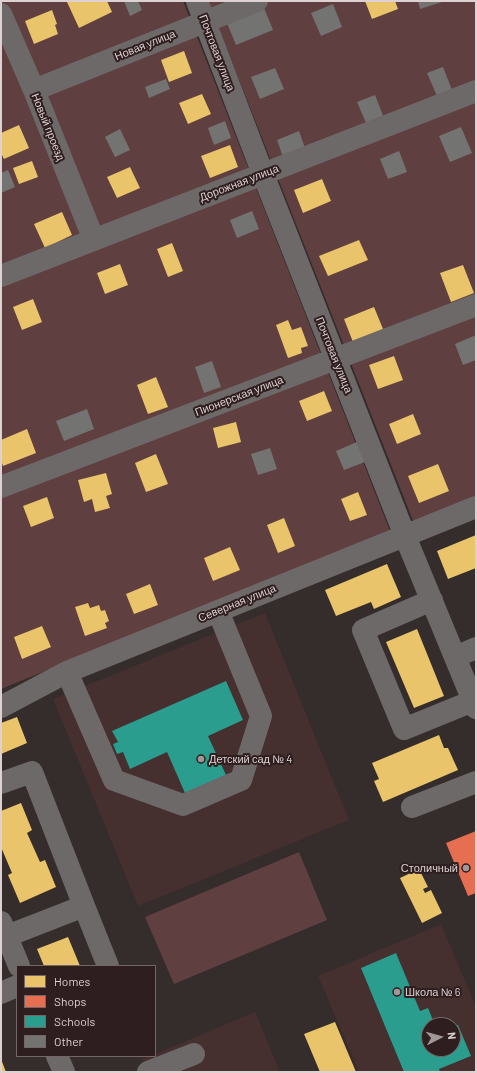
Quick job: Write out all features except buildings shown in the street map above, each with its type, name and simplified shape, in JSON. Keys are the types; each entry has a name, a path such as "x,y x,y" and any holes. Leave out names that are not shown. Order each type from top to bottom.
{"street":[{"name":"Почтовая улица","path":"197,1 405,536 475,705"},
{"name":"Новая улица","path":"34,90 258,1"},
{"name":"Новый проезд","path":"1,14 34,90 94,240"},
{"name":"Дорожная улица","path":"1,276 476,91"},
{"name":"Пионерская улица","path":"1,487 476,305"},
{"name":"Северная улица","path":"1,707 67,672 476,507"},
{"path":"432,600 363,630 404,729 475,705"},
{"path":"67,672 114,780 183,805 241,780 261,716 218,611"},
{"path":"455,657 476,648"},
{"path":"1,783 32,772 108,965"},
{"path":"412,807 476,782"},
{"path":"19,965 4,929 84,906"},
{"path":"1,993 16,986"},
{"path":"148,1072 194,1054"},
{"path":"57,1057 64,1072"}],"shaded area":[{"path":"1,1 183,1 390,531 1,689"},
{"path":"208,1 476,1 476,498 414,523"},
{"name":"Детский сад № 4","path":"265,613 349,820 138,906 53,699"},
{"path":"299,852 327,920 174,984 145,917"},
{"name":"Школа № 6","path":"441,924 476,1007 476,1072 359,1072 318,976"},
{"path":"255,1012 280,1072 148,1072 142,1059 147,1057 156,1057 156,1054"}],"place":[{"name":"Детский сад № 4","path":"201,759"},
{"name":"Столичный","path":"466,868"},
{"name":"Школа № 6","path":"397,992"}]}
